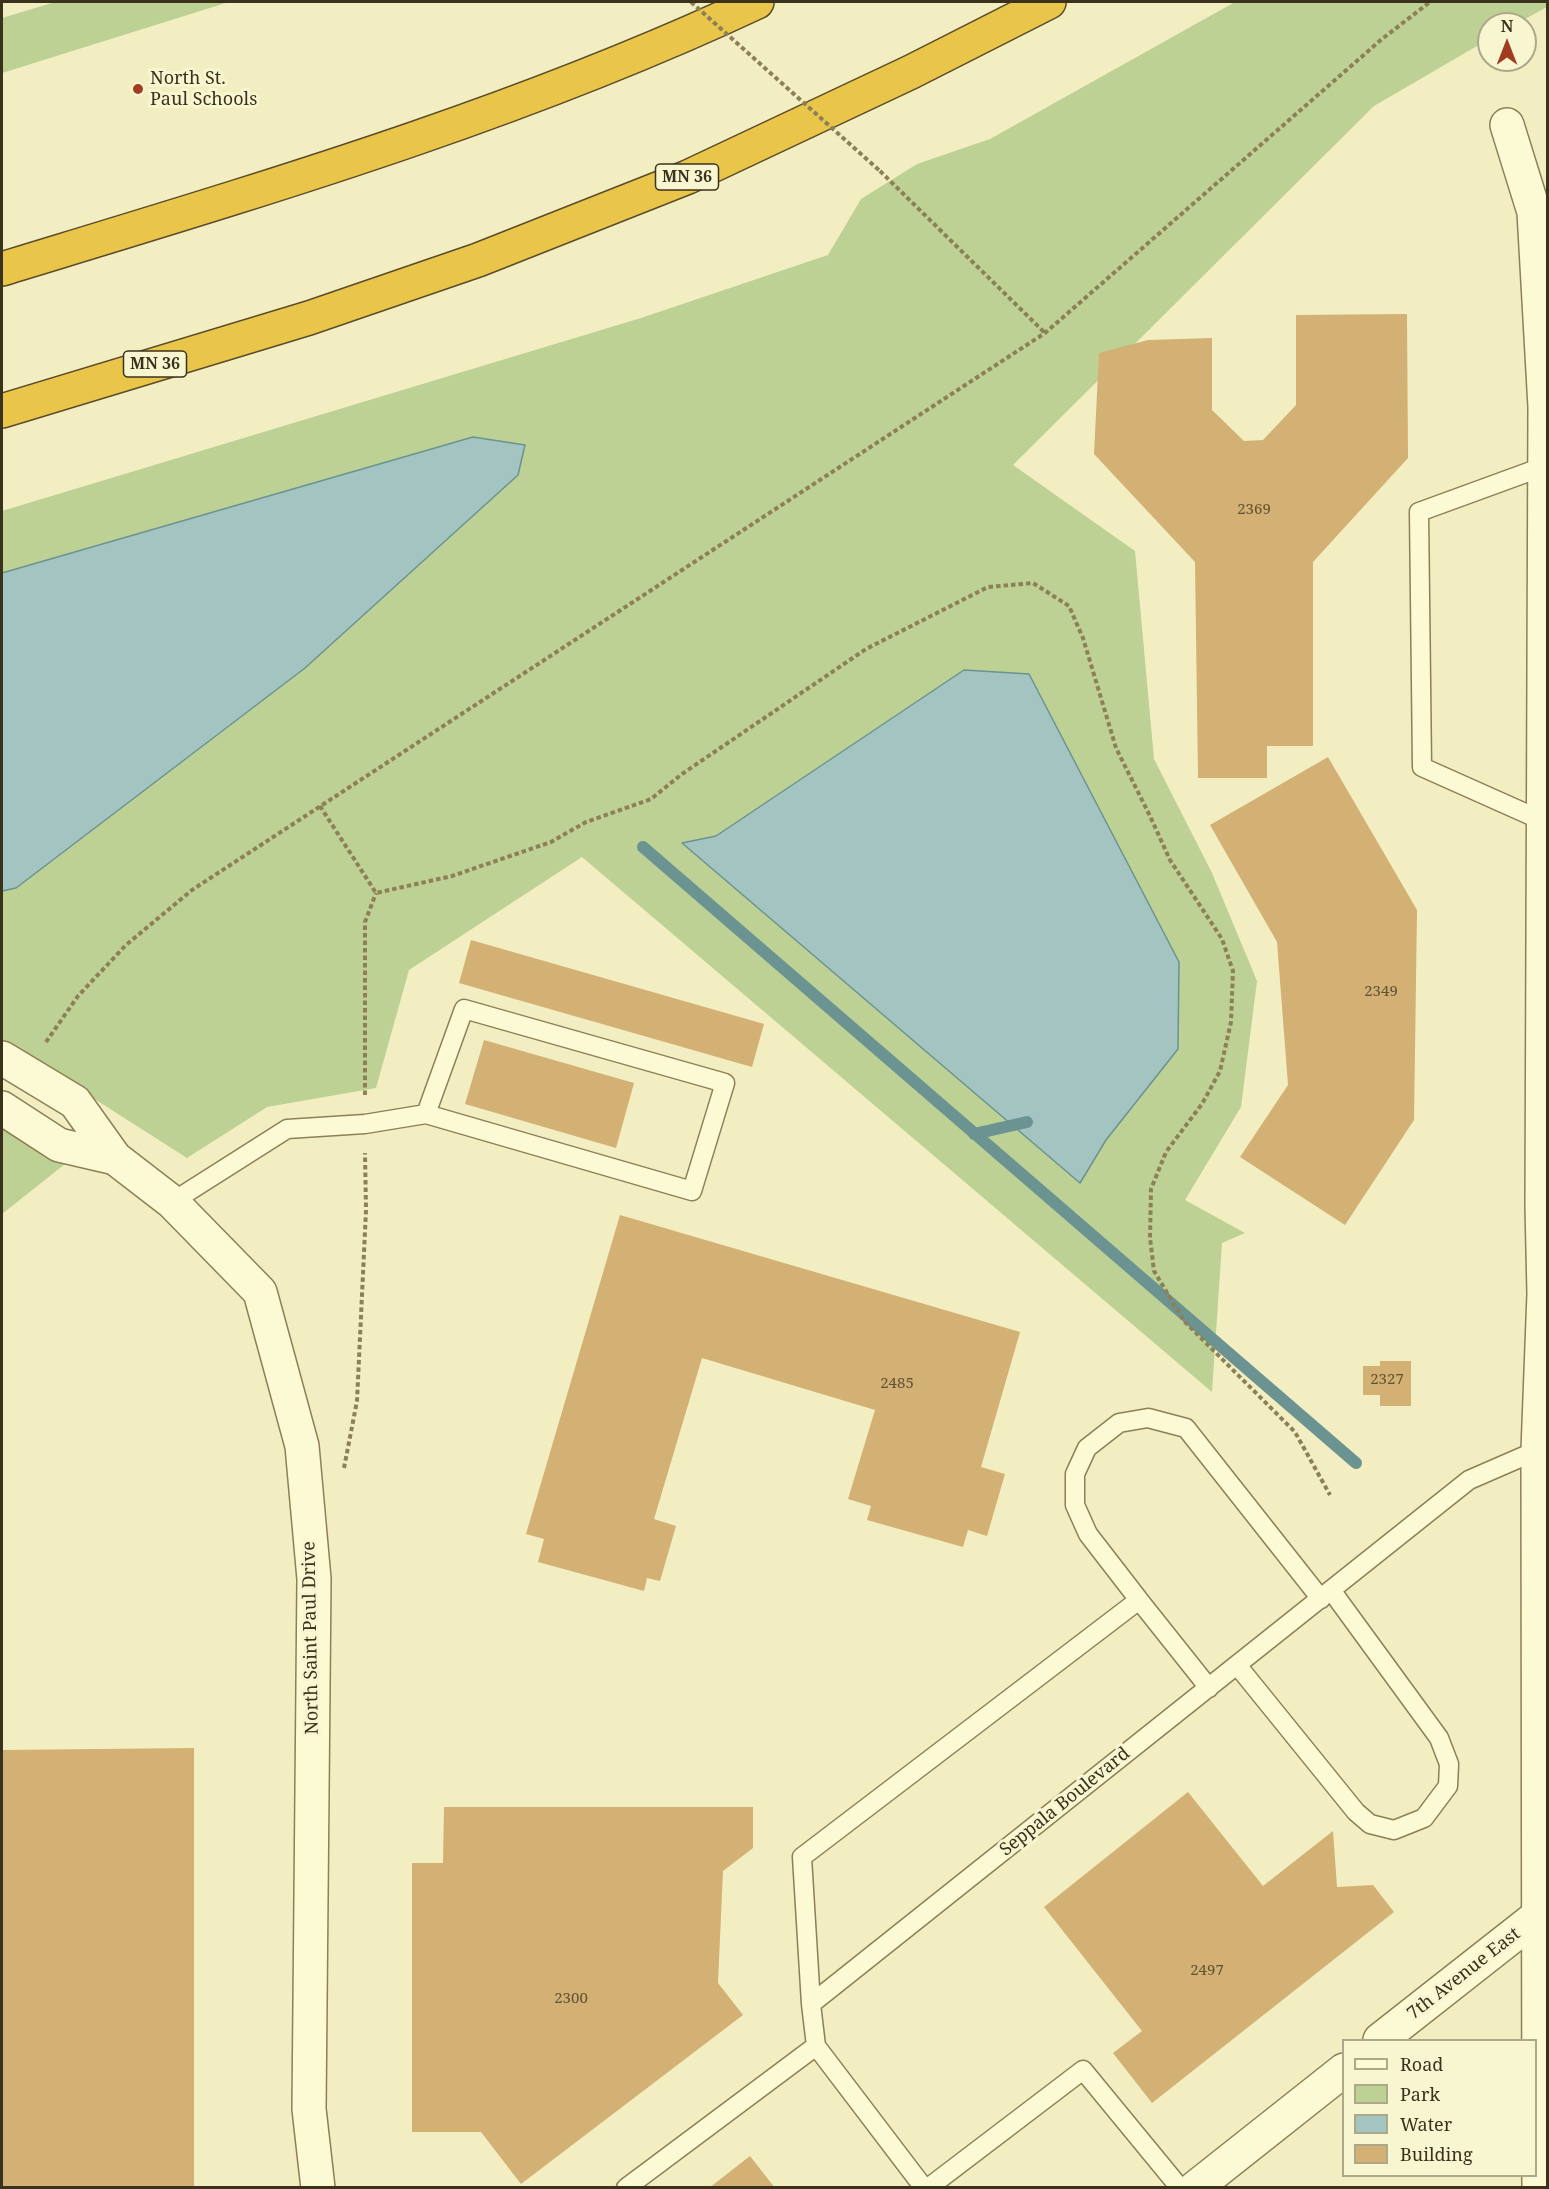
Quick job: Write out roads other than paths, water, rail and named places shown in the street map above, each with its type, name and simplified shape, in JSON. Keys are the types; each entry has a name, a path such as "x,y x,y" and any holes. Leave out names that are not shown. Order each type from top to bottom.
{"highway":[{"path":"2,269 305,176 496,111 757,2"},
{"name":"MN 36","path":"2,411 309,318 478,260 688,177 911,72 1049,2"}],"street":[{"path":"1507,125 1534,212 1546,407 1543,821 1545,1014 1542,1206 1544,1294 1543,1911 1539,2187"},
{"name":"North Saint Paul Drive","path":"14,1065 75,1102 115,1158 172,1202 260,1292 302,1446 314,1579 309,2109 318,2187"},
{"name":"North Saint Paul Drive","path":"2,1108 59,1146 115,1158"},
{"name":"7th Avenue East","path":"1381,2039 1543,1911"},
{"path":"1195,2187 1342,2072"}],"lane":[{"path":"1543,821 1422,767 1419,512 1545,466"},
{"path":"172,1202 287,1129 365,1124 426,1114 692,1191 725,1083 464,1010 426,1114"},
{"path":"1209,1688 1088,1534 1075,1505 1075,1474 1087,1448 1119,1423 1149,1418 1186,1428 1326,1594 1439,1738 1449,1764 1448,1786 1424,1818 1394,1830 1370,1824 1356,1812 1237,1665"},
{"name":"Seppala Boulevard","path":"811,2004 1470,1480 1543,1447"},
{"path":"1139,1600 802,1857 811,2004 816,2046 926,2187 1083,2070 1180,2187"},
{"path":"626,2187 816,2046"}],"water":[{"path":"473,437 525,445 518,475 305,668 16,888 2,891 2,573"},
{"path":"964,670 1029,674 1179,962 1178,1049 1106,1140 1080,1183 682,843 716,836"}],"waterway":[{"path":"643,847 1356,1463"},
{"path":"974,1134 1027,1122"}],"place":[{"name":"North St. Paul Schools","path":"138,89"}]}
